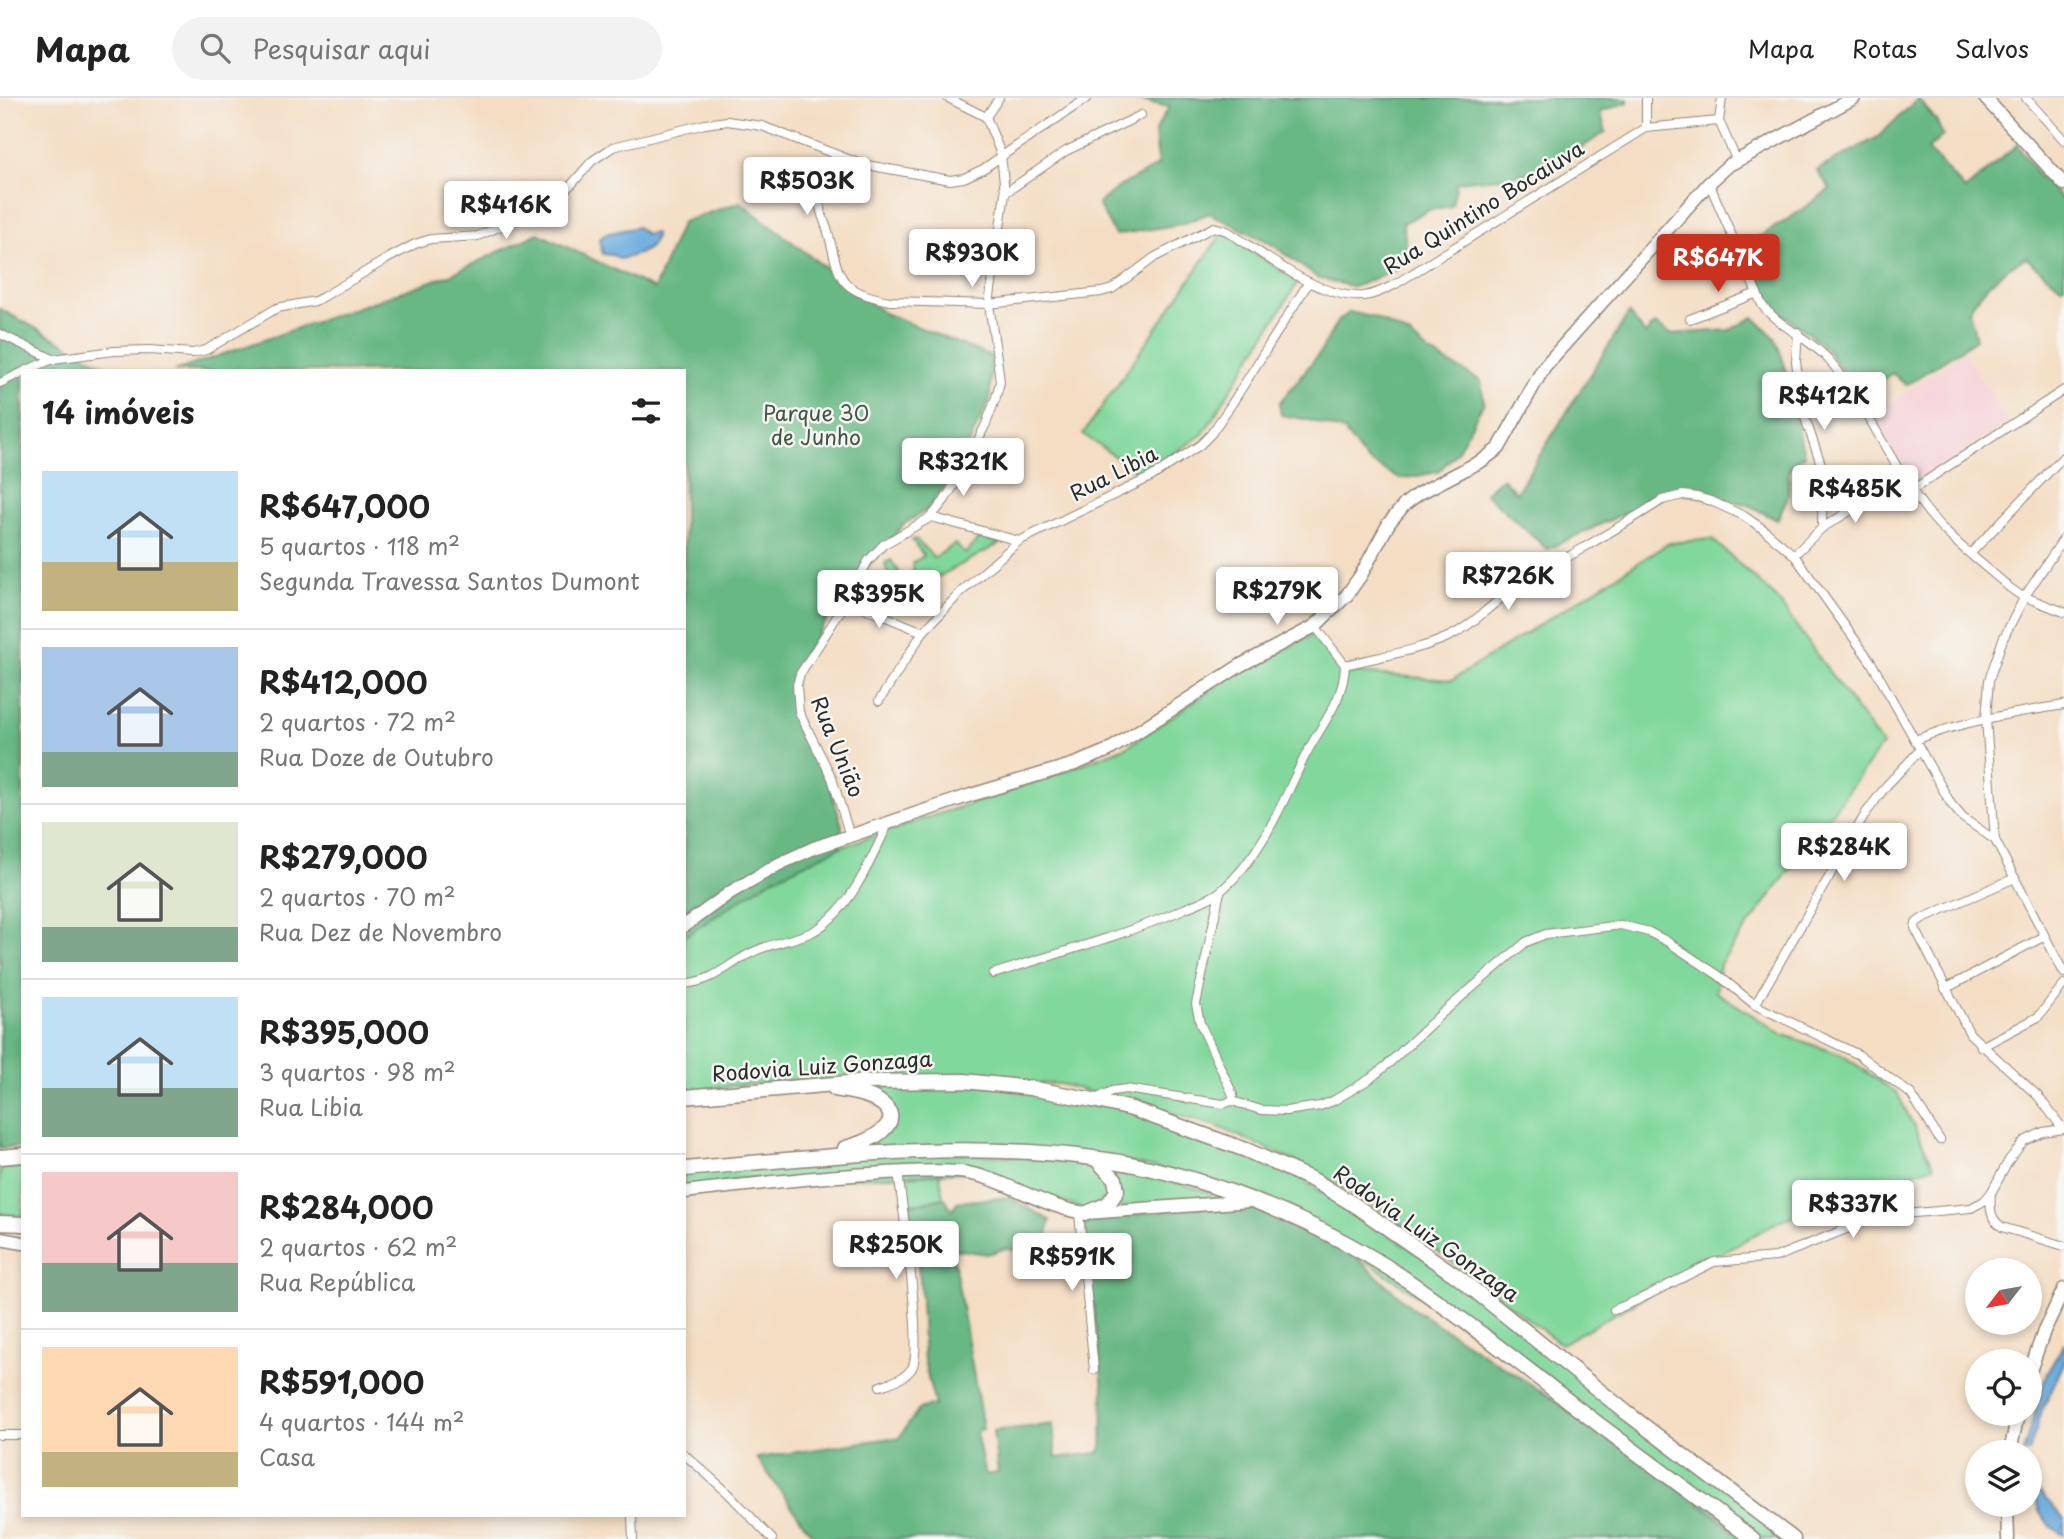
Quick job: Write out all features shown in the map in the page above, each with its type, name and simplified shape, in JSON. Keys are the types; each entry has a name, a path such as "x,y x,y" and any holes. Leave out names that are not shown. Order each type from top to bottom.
{"highway":[{"name":"Rodovia Luiz Gonzaga","path":"686,1097 915,1080 1030,1087 1132,1109 1246,1150 1315,1181 1458,1277 1627,1413 1793,1539"},
{"path":"796,1159 861,1145 878,1136 888,1124 889,1114 886,1107 876,1100 822,1086"},
{"path":"686,1169 932,1150 1010,1151 1095,1158 1202,1181 1315,1228 1399,1275 1461,1318 1753,1539"},
{"path":"0,1157 21,1155"},
{"path":"1083,1213 1108,1204 1117,1191 1115,1178 1095,1158"},
{"path":"0,1223 21,1224"}],"main road":[{"path":"686,925 732,892 779,864 814,848 971,795 1075,764 1109,750 1241,665 1315,626 1347,595 1380,538 1405,504 1418,494 1483,460 1499,448 1544,367 1709,183 1737,160 1854,98"},
{"path":"1985,98 2064,184"},
{"path":"686,1192 829,1176 898,1172 968,1174 1083,1213 1251,1201"},
{"path":"0,1239 21,1243"},
{"path":"2038,1349 2064,1289"},
{"path":"2007,1517 2008,1539"}],"street":[{"path":"948,98 986,117 999,98"},
{"path":"31,369 53,359 114,351 149,350 185,354 205,349 269,312 323,297 415,244 431,239 478,236 509,224 549,203 572,184 592,162 626,143 727,121 762,126 836,155 879,168 950,180 972,175 1087,98"},
{"path":"1646,98 1646,128"},
{"path":"1722,98 1719,121 1737,160"},
{"path":"2026,98 2064,140"},
{"path":"1005,192 1066,151 1141,115"},
{"name":"Rua União","path":"850,836 832,778 799,712 797,698 800,674 848,601 861,572 883,545 930,517 960,476 996,397 999,373 989,304 1005,192 1001,154 986,117"},
{"name":"Rua Quintino Bocaiuva","path":"836,155 819,204 835,266 840,277 862,294 883,300 989,304 1041,300 1112,289 1155,257 1214,227 1227,231 1309,282 1353,296 1383,291 1646,128 1719,121"},
{"path":"1709,183 1757,293 1768,312 1798,332 1827,357 1904,478 1936,521 2010,588 2064,612"},
{"name":"Rua Libia","path":"879,701 923,632 962,591 1019,541 1151,477 1200,445 1231,405 1309,282"},
{"path":"1690,319 1757,293"},
{"path":"1798,332 1796,362 1802,412 1823,470 1822,528"},
{"path":"0,334 53,359"},
{"path":"0,383 21,373"},
{"path":"1912,490 2064,390"},
{"path":"1970,553 2064,456"},
{"path":"1794,555 1822,528 1904,478"},
{"path":"1345,665 1419,647 1453,635 1516,588 1600,540 1662,500 1697,496 1744,516 1794,555 1812,584 1865,652 1956,810 1995,840"},
{"path":"930,517 1019,541"},
{"path":"2064,538 2025,596 1994,661 1989,680 1986,719 1995,840 2064,973"},
{"path":"848,601 923,632"},
{"path":"993,974 1148,923 1220,892 1251,856 1271,827 1304,757 1328,719 1343,687 1345,665 1315,626"},
{"path":"1915,740 1986,719 2064,705"},
{"path":"1755,1005 1877,796 1920,750"},
{"path":"686,984 707,981 750,953 810,933 832,919 867,868 888,824"},
{"path":"1614,1310 1714,1262 1776,1257 1856,1224 1904,1214 1971,1208 1984,1201 1991,1193 2009,1160 2024,1141 2043,1132 2063,1129 2038,1096 1970,1034 1916,932 1915,926 1923,918 2015,878"},
{"path":"1220,892 1196,1004 1200,1023 1233,1095 1232,1101"},
{"path":"1093,1100 1112,1091 1126,1089 1223,1104 1232,1101 1261,1110 1286,1111 1320,1106 1346,1095 1388,1064 1526,942 1546,934 1611,924 1633,926 1668,942 1718,975 1755,1005 1859,1055 1911,1094 1940,1140"},
{"path":"1945,989 2043,937"},
{"path":"1982,1046 2038,1017 2064,984"},
{"path":"880,1386 908,1374 915,1364 916,1354 916,1325 898,1172"},
{"path":"1991,1193 1990,1212 2001,1227 2064,1246"},
{"path":"1083,1213 1094,1370"},
{"path":"0,1435 21,1435"},
{"path":"686,1456 728,1493 772,1539"},
{"path":"632,1517 633,1539"}],"shaded area":[{"path":"1964,352 2009,423 1914,483 1871,416"}],"green space":[{"path":"1129,98 1628,98 1628,102 1600,112 1606,132 1552,164 1512,176 1457,182 1452,206 1429,210 1403,223 1407,253 1400,268 1354,287 1318,278 1270,243 1209,213 1182,224 1115,235 1098,204 1117,188 1158,165 1155,131 1169,107"},
{"path":"1918,99 1935,119 1943,135 1928,149 1965,190 2017,145 2039,176 2064,201 2064,285 2061,287 2026,258 2017,262 1994,280 1969,310 1976,339 1906,385 1892,373 1861,396 1820,342 1775,309 1742,247 1790,218 1830,189 1817,170 1878,137"},
{"name":"Parque 30 de Junho","path":"740,202 884,313 991,357 990,399 956,471 927,510 904,524 838,602 796,668 792,701 796,719 828,781 842,825 840,847 770,880 686,936 686,369 181,369 452,274 538,233 654,289 682,222"},
{"path":"1223,232 1298,282 1203,434 1141,475 1083,434"},
{"path":"0,309 111,369 21,369 21,1147 0,1148"},
{"path":"1350,312 1375,318 1409,335 1429,352 1481,381 1484,402 1457,452 1438,472 1400,479 1366,460 1344,431 1281,415 1279,403 1320,353 1337,322"},
{"path":"1629,313 1645,334 1655,324 1671,334 1730,330 1754,317 1775,338 1782,357 1804,455 1789,469 1788,496 1777,520 1747,504 1673,491 1547,549 1485,493 1502,478 1516,493"},
{"path":"979,538 1001,543 914,590 912,595 892,591 885,563 891,560 903,580 914,571 912,563 924,556 912,540 916,539 934,558 955,544 965,554"},
{"path":"1712,539 1776,598 1882,745 1720,964 1716,992 1784,1035 1842,1055 1897,1093 1934,1166 1781,1220 1561,1344 1395,1219 1305,1166 1217,1126 1060,1084 982,1083 1103,1098 1297,1176 1443,1269 1796,1539 1748,1539 1559,1391 1355,1253 1206,1179 1095,1155 864,1147 892,1114 851,1086 981,1083 791,1080 686,1091 686,936 770,880 840,847 1041,780 1128,746 1227,679 1314,634 1341,672 1452,680 1669,543"},
{"path":"909,1151 1094,1161 1117,1192 1085,1210 979,1171 686,1188 686,1173"},
{"path":"1101,1161 1241,1201 1107,1208 1121,1193"},
{"path":"21,1167 21,1216 0,1214 0,1169"},
{"path":"940,1174 943,1198 909,1205 904,1176"},
{"path":"1008,1197 1050,1220 1044,1249 1028,1254 1006,1248 988,1254 952,1249 983,1429 976,1432 985,1475 998,1473 993,1431 1053,1424 1056,1458 1098,1453 1102,1448 1103,1389 1084,1222 1177,1208 1251,1203 1354,1255 1411,1307 1623,1444 1744,1539 815,1539 757,1458 898,1439 919,1409 935,1405 924,1361 920,1279 909,1205 945,1198 952,1210 957,1202"}],"water":[{"path":"637,227 645,234 655,233 648,248 619,259 603,254 599,240 605,234"},
{"path":"2064,1344 2064,1363 2042,1410 2042,1389 2047,1373"},
{"path":"2031,1426 2037,1426 2033,1440 2027,1440"},
{"path":"2042,1495 2064,1519 2064,1535 2050,1526 2042,1515"}]}
